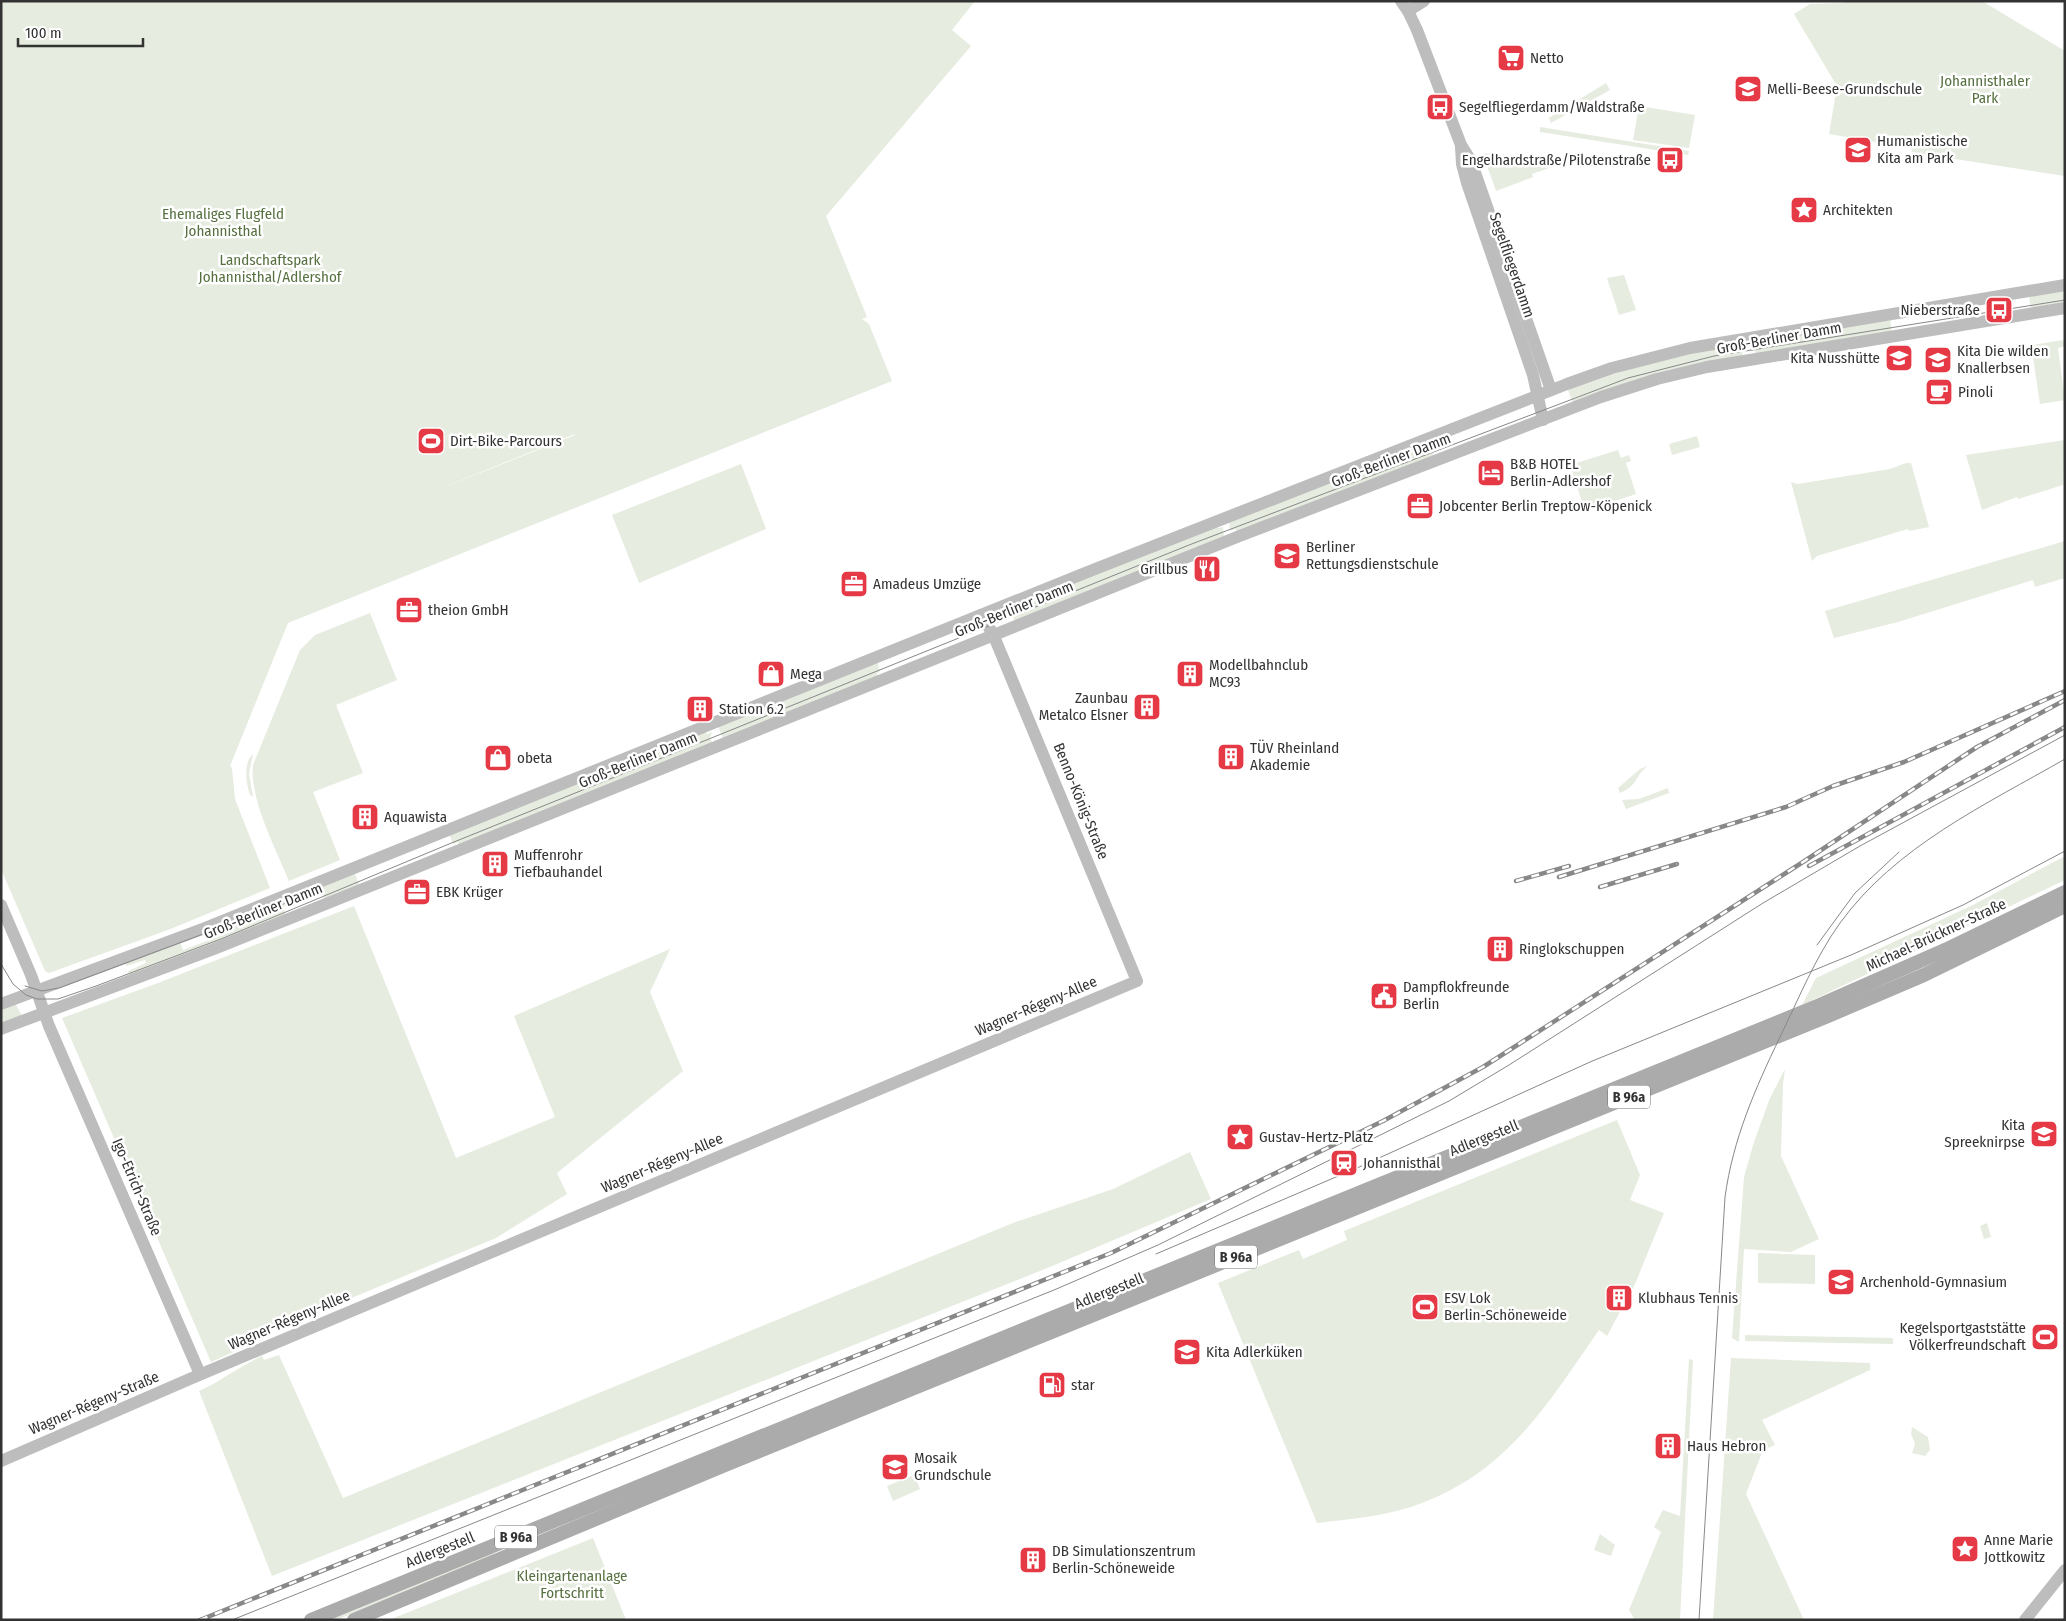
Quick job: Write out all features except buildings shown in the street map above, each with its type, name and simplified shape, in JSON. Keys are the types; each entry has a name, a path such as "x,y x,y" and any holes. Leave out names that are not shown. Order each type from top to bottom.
{"main road":[{"path":"1404,6 1424,1"},
{"name":"Segelfliegerdamm","path":"1404,6 1462,145 1471,161 1550,390"},
{"name":"Segelfliegerdamm","path":"1462,145 1462,164 1467,183 1533,375 1543,420"},
{"name":"Groß-Berliner Damm","path":"1,1004 197,931 982,615 1550,390 1612,368 1695,347 2065,285"},
{"name":"Groß-Berliner Damm","path":"1,1029 214,949 993,634 1237,537 1601,397 1678,373 2065,308"},
{"path":"1543,420 1550,390"},
{"name":"Benno-König-Straße","path":"982,615 993,634 1137,981"},
{"name":"Michael-Brückner-Straße","path":"1824,1010 2065,892"},
{"name":"Igo-Etrich-Straße","path":"1,905 37,990 44,1013 200,1374"},
{"name":"Michael-Brückner-Straße","path":"1824,1010 1902,984 2065,906"},
{"path":"1902,984 1900,977 1935,961 1945,950"},
{"name":"Wagner-Régeny-Allee","path":"200,1374 1137,981"},
{"name":"Adlergestell","path":"311,1620 723,1459 1824,1010"},
{"name":"Wagner-Régeny-Straße","path":"1,1461 200,1374"},
{"name":"Adlergestell","path":"354,1620 723,1459"},
{"path":"2025,1620 2065,1570"}],"green space":[{"name":"Landschaftspark Johannisthal/Adlershof","path":"1,1 975,1 952,30 971,46 826,216 867,317 862,319 869,324 892,381 288,623 230,766 232,768 235,799 270,888 168,930 49,973 45,971 1,869","holes":["575,434 575,435 427,494"]},
{"name":"Johannisthaler Park","path":"1847,1 1982,1 2065,51 2065,176 1912,152 1912,148 1829,134 1837,86 1794,14 1810,4 1843,3"},
{"path":"1606,83 1610,90 1551,123 1549,118"},
{"path":"1639,106 1695,115 1689,148 1633,140"},
{"path":"1540,127 1689,151 1688,155 1540,132"},
{"path":"1483,154 1558,165 1532,174 1533,177 1496,191"},
{"path":"1624,275 1636,310 1619,315 1607,278"},
{"path":"2065,290 2065,304 2031,310 2029,296"},
{"path":"1890,318 1892,333 1755,355 1755,351 1750,351 1752,340"},
{"path":"2063,340 2065,346 2058,348 2065,400 2040,404 2032,351 2026,352 2025,346"},
{"path":"1741,342 1742,346 1745,346 1742,351 1743,357 1573,403 1568,390 1640,365"},
{"path":"1697,436 1700,447 1672,455 1669,444"},
{"path":"2065,440 2063,485 2018,499 2017,497 1982,510 1966,455"},
{"path":"1429,443 1434,456 1237,532 1235,529 1230,531 1229,520"},
{"path":"1618,450 1621,458 1629,455 1631,461 1626,463 1636,494 1585,511 1570,465"},
{"path":"1911,463 1929,527 1909,531 1908,529 1817,556 1812,561 1791,482 1798,484 1890,469"},
{"path":"741,464 766,529 639,583 612,515"},
{"path":"1216,525 1218,528 1223,527 1224,537 1015,622 1009,608"},
{"path":"2065,541 2065,578 2035,587 2033,580 1898,622 1834,638 1825,611"},
{"path":"370,613 397,680 336,705 363,773 313,792 340,860 289,881 259,808 255,793 253,765 300,650 315,635"},
{"path":"877,661 880,671 877,673 878,676 723,739 718,726"},
{"path":"705,731 707,734 712,732 710,738 713,744 459,846 458,842 453,844 449,834"},
{"path":"253,754 249,774 253,797 250,795 246,773 248,763"},
{"path":"1648,766 1640,773 1634,784 1620,793 1618,788 1640,769"},
{"path":"1668,788 1669,793 1626,809 1622,800 1639,799"},
{"path":"2065,856 2065,880 1802,1005 1816,978 1973,905"},
{"path":"354,872 360,886 325,900 321,892 283,907 286,915 130,976 128,971 146,963 145,960 126,966 125,962 180,942 183,950 233,931 232,927 223,931 221,926"},
{"path":"354,906 456,1158 555,1117 514,1016 670,949 650,992 683,1071 557,1173 567,1194 496,1238 255,1338 256,1342 211,1362 62,1018 158,983"},
{"path":"15,1003 22,1016 1,1024 1,1008"},
{"path":"1785,1069 1781,1156 1819,1239 1791,1252 1744,1249 1739,1342 1732,1338 1744,1177 1770,1098"},
{"name":"ESV Lok Berlin-Schöneweide","path":"1617,1120 1640,1175 1630,1200 1664,1213 1635,1284 1607,1336 1599,1330 1544,1408 1524,1431 1503,1453 1453,1489 1422,1503 1396,1511 1317,1523 1218,1283 1299,1250 1303,1259 1347,1240 1344,1231"},
{"path":"1190,1152 1211,1199 1045,1269 272,1576 199,1391 262,1356 264,1360 279,1355 343,1498 1013,1223 1113,1189"},
{"path":"1987,1223 1991,1237 1984,1239 1980,1226"},
{"path":"1758,1253 1815,1255 1815,1284 1758,1283"},
{"path":"1745,1335 1893,1338 1893,1344 1745,1341"},
{"path":"1731,1358 1870,1363 1870,1370 1762,1420 1775,1445 1763,1450 1746,1494 1804,1620 1713,1620"},
{"path":"1689,1359 1693,1360 1680,1620 1635,1620 1629,1610 1661,1532 1654,1527 1663,1510 1680,1516"},
{"path":"1912,1427 1928,1437 1930,1450 1925,1456 1912,1453 1915,1444 1911,1434"},
{"path":"914,1475 920,1489 893,1501 887,1486"},
{"path":"1600,1534 1615,1545 1611,1556 1594,1550"},
{"name":"Kleingartenanlage Fortschritt","path":"593,1538 626,1620 389,1620"},
{"path":"492,1551 495,1555 336,1620 323,1620"}],"tram line":[{"path":"1,964 13,984 26,995 37,999 58,999 96,986 221,939 449,844 1189,545 1628,378 1714,356 2065,300"},
{"path":"232,1620 1054,1290 1158,1245 1449,1101 1509,1065 1763,903 1860,846 2065,735"},
{"path":"1699,1620 1725,1197 1733,1155 1754,1095 1815,964 1831,936 1862,896 1888,871 1944,829 2065,759"},
{"path":"1156,1254 1357,1168 1590,1062 1851,955 1963,905 2065,851"},
{"path":"1817,945 1855,893 1899,852"},
{"path":"25,986 42,991 59,988 318,891"}],"railway":[{"path":"1559,877 1786,807 1833,786 1904,762 2065,691"},
{"path":"200,1620 1111,1253 1383,1121 1483,1067 1803,862 1977,747 2065,700"},
{"path":"1809,866 2065,727"},
{"path":"1600,887 1677,864"},
{"path":"1516,881 1569,866"}],"place":[{"name":"Netto","path":"1511,58"},
{"name":"Melli-Beese-Grundschule","path":"1748,89"},
{"name":"Segelfliegerdamm/Waldstraße","path":"1440,107"},
{"name":"Humanistische Kita am Park","path":"1858,150"},
{"name":"Engelhardstraße/Pilotenstraße","path":"1670,160"},
{"name":"Architekten","path":"1804,210"},
{"name":"Nieberstraße","path":"1999,310"},
{"name":"Kita Nusshütte","path":"1899,358"},
{"name":"Kita Die wilden Knallerbsen","path":"1938,360"},
{"name":"Pinoli","path":"1939,392"},
{"name":"Dirt-Bike-Parcours","path":"431,441"},
{"name":"B&B HOTEL Berlin-Adlershof","path":"1491,473"},
{"name":"Jobcenter Berlin Treptow-Köpenick","path":"1420,506"},
{"name":"Berliner Rettungsdienstschule","path":"1287,556"},
{"name":"Grillbus","path":"1207,569"},
{"name":"Amadeus Umzüge","path":"854,584"},
{"name":"theion GmbH","path":"409,610"},
{"name":"Mega","path":"771,674"},
{"name":"Modellbahnclub MC93","path":"1190,674"},
{"name":"Zaunbau Metalco Elsner","path":"1147,707"},
{"name":"Station 6.2","path":"700,709"},
{"name":"TÜV Rheinland Akademie","path":"1231,757"},
{"name":"obeta","path":"498,758"},
{"name":"Aquawista","path":"365,817"},
{"name":"Muffenrohr Tiefbauhandel","path":"495,864"},
{"name":"EBK Krüger","path":"417,892"},
{"name":"Ringlokschuppen","path":"1500,949"},
{"name":"Dampflokfreunde Berlin","path":"1384,996"},
{"name":"Kita Spreeknirpse","path":"2044,1134"},
{"name":"Gustav-Hertz-Platz","path":"1240,1137"},
{"name":"Johannisthal","path":"1344,1163"},
{"name":"Archenhold-Gymnasium","path":"1841,1282"},
{"name":"Klubhaus Tennis","path":"1619,1298"},
{"name":"ESV Lok Berlin-Schöneweide","path":"1425,1307"},
{"name":"Kegelsportgaststätte Völkerfreundschaft","path":"2045,1337"},
{"name":"Kita Adlerküken","path":"1187,1352"},
{"name":"star","path":"1052,1385"},
{"name":"Haus Hebron","path":"1668,1446"},
{"name":"Mosaik Grundschule","path":"895,1467"},
{"name":"Anne Marie Jottkowitz","path":"1965,1549"},
{"name":"DB Simulationszentrum Berlin-Schöneweide","path":"1033,1560"}],"park label":[{"name":"Ehemaliges Flugfeld Johannisthal","path":"223,222"}]}
